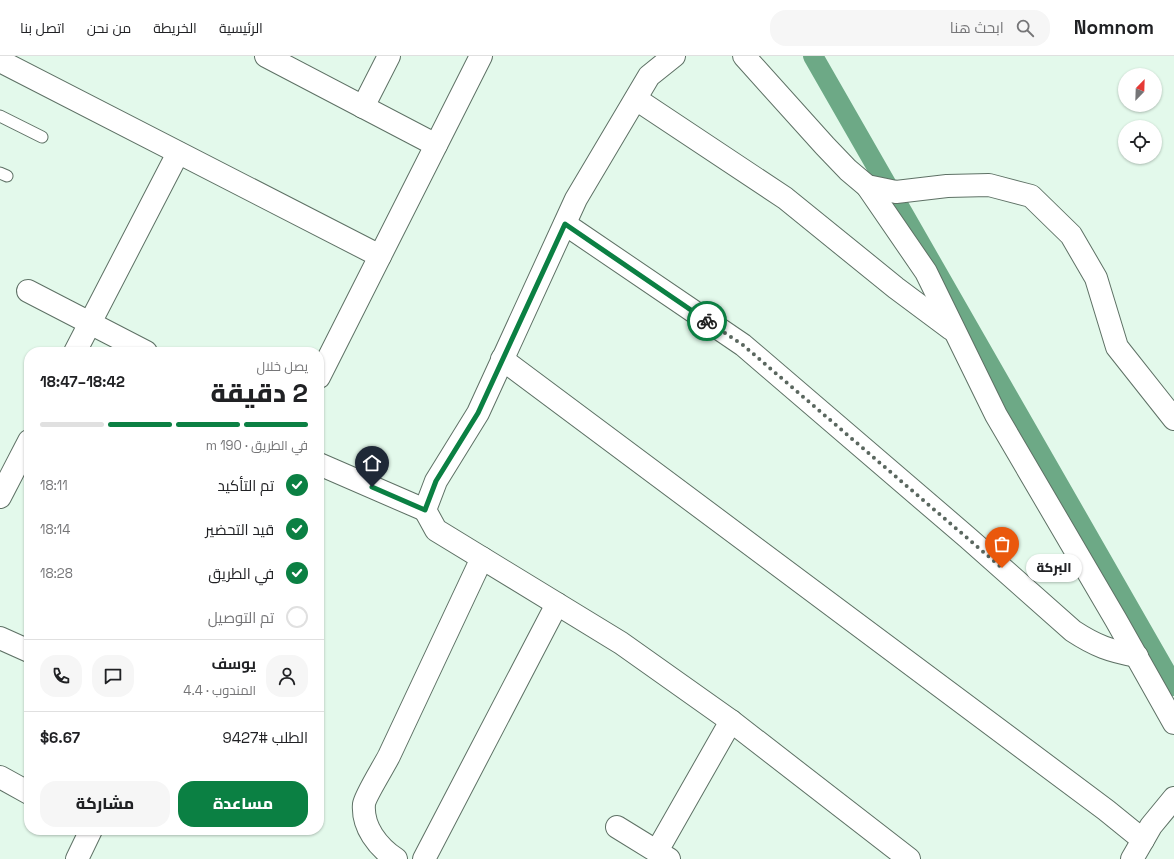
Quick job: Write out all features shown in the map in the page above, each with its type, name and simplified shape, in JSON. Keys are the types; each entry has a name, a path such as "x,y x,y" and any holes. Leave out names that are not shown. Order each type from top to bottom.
{"street":[{"path":"266,56 436,145"},
{"path":"362,107 389,56"},
{"path":"324,367 481,56"},
{"path":"425,510 436,481 478,413 576,199 649,76 674,56"},
{"path":"744,56 825,146 848,170 868,186 926,272 996,415 1137,656 1174,723"},
{"path":"0,61 380,256"},
{"path":"636,98 784,198 896,288 956,333"},
{"path":"78,347 178,153"},
{"path":"868,186 896,192 947,186 989,184 1031,196 1071,235 1096,278 1117,347 1174,418"},
{"path":"565,224 743,345 968,538 1073,631 1092,643 1112,651 1137,656"},
{"path":"28,291 136,347"},
{"path":"502,359 1100,805 1142,840"},
{"path":"0,497 24,451"},
{"path":"324,466 425,510 436,530 621,643 731,721 909,859"},
{"path":"396,859 384,851 370,833 364,816 364,802 386,763 482,558"},
{"path":"424,859 558,604"},
{"path":"0,638 24,650"},
{"path":"617,827 663,855 731,721"},
{"path":"0,777 24,790"},
{"path":"1132,859 1151,826 1174,798"},
{"path":"77,859 89,835"}],"lane":[{"path":"0,116 42,137"}],"waterway":[{"path":"813,56 1174,686"}],"way so far":[{"path":"707,321 743,345 1002,568"}],"place":[{"name":"البركة","path":"1002,568"}],"route":[{"path":"372,487 425,510 436,481 478,413 565,224 707,321"}]}
